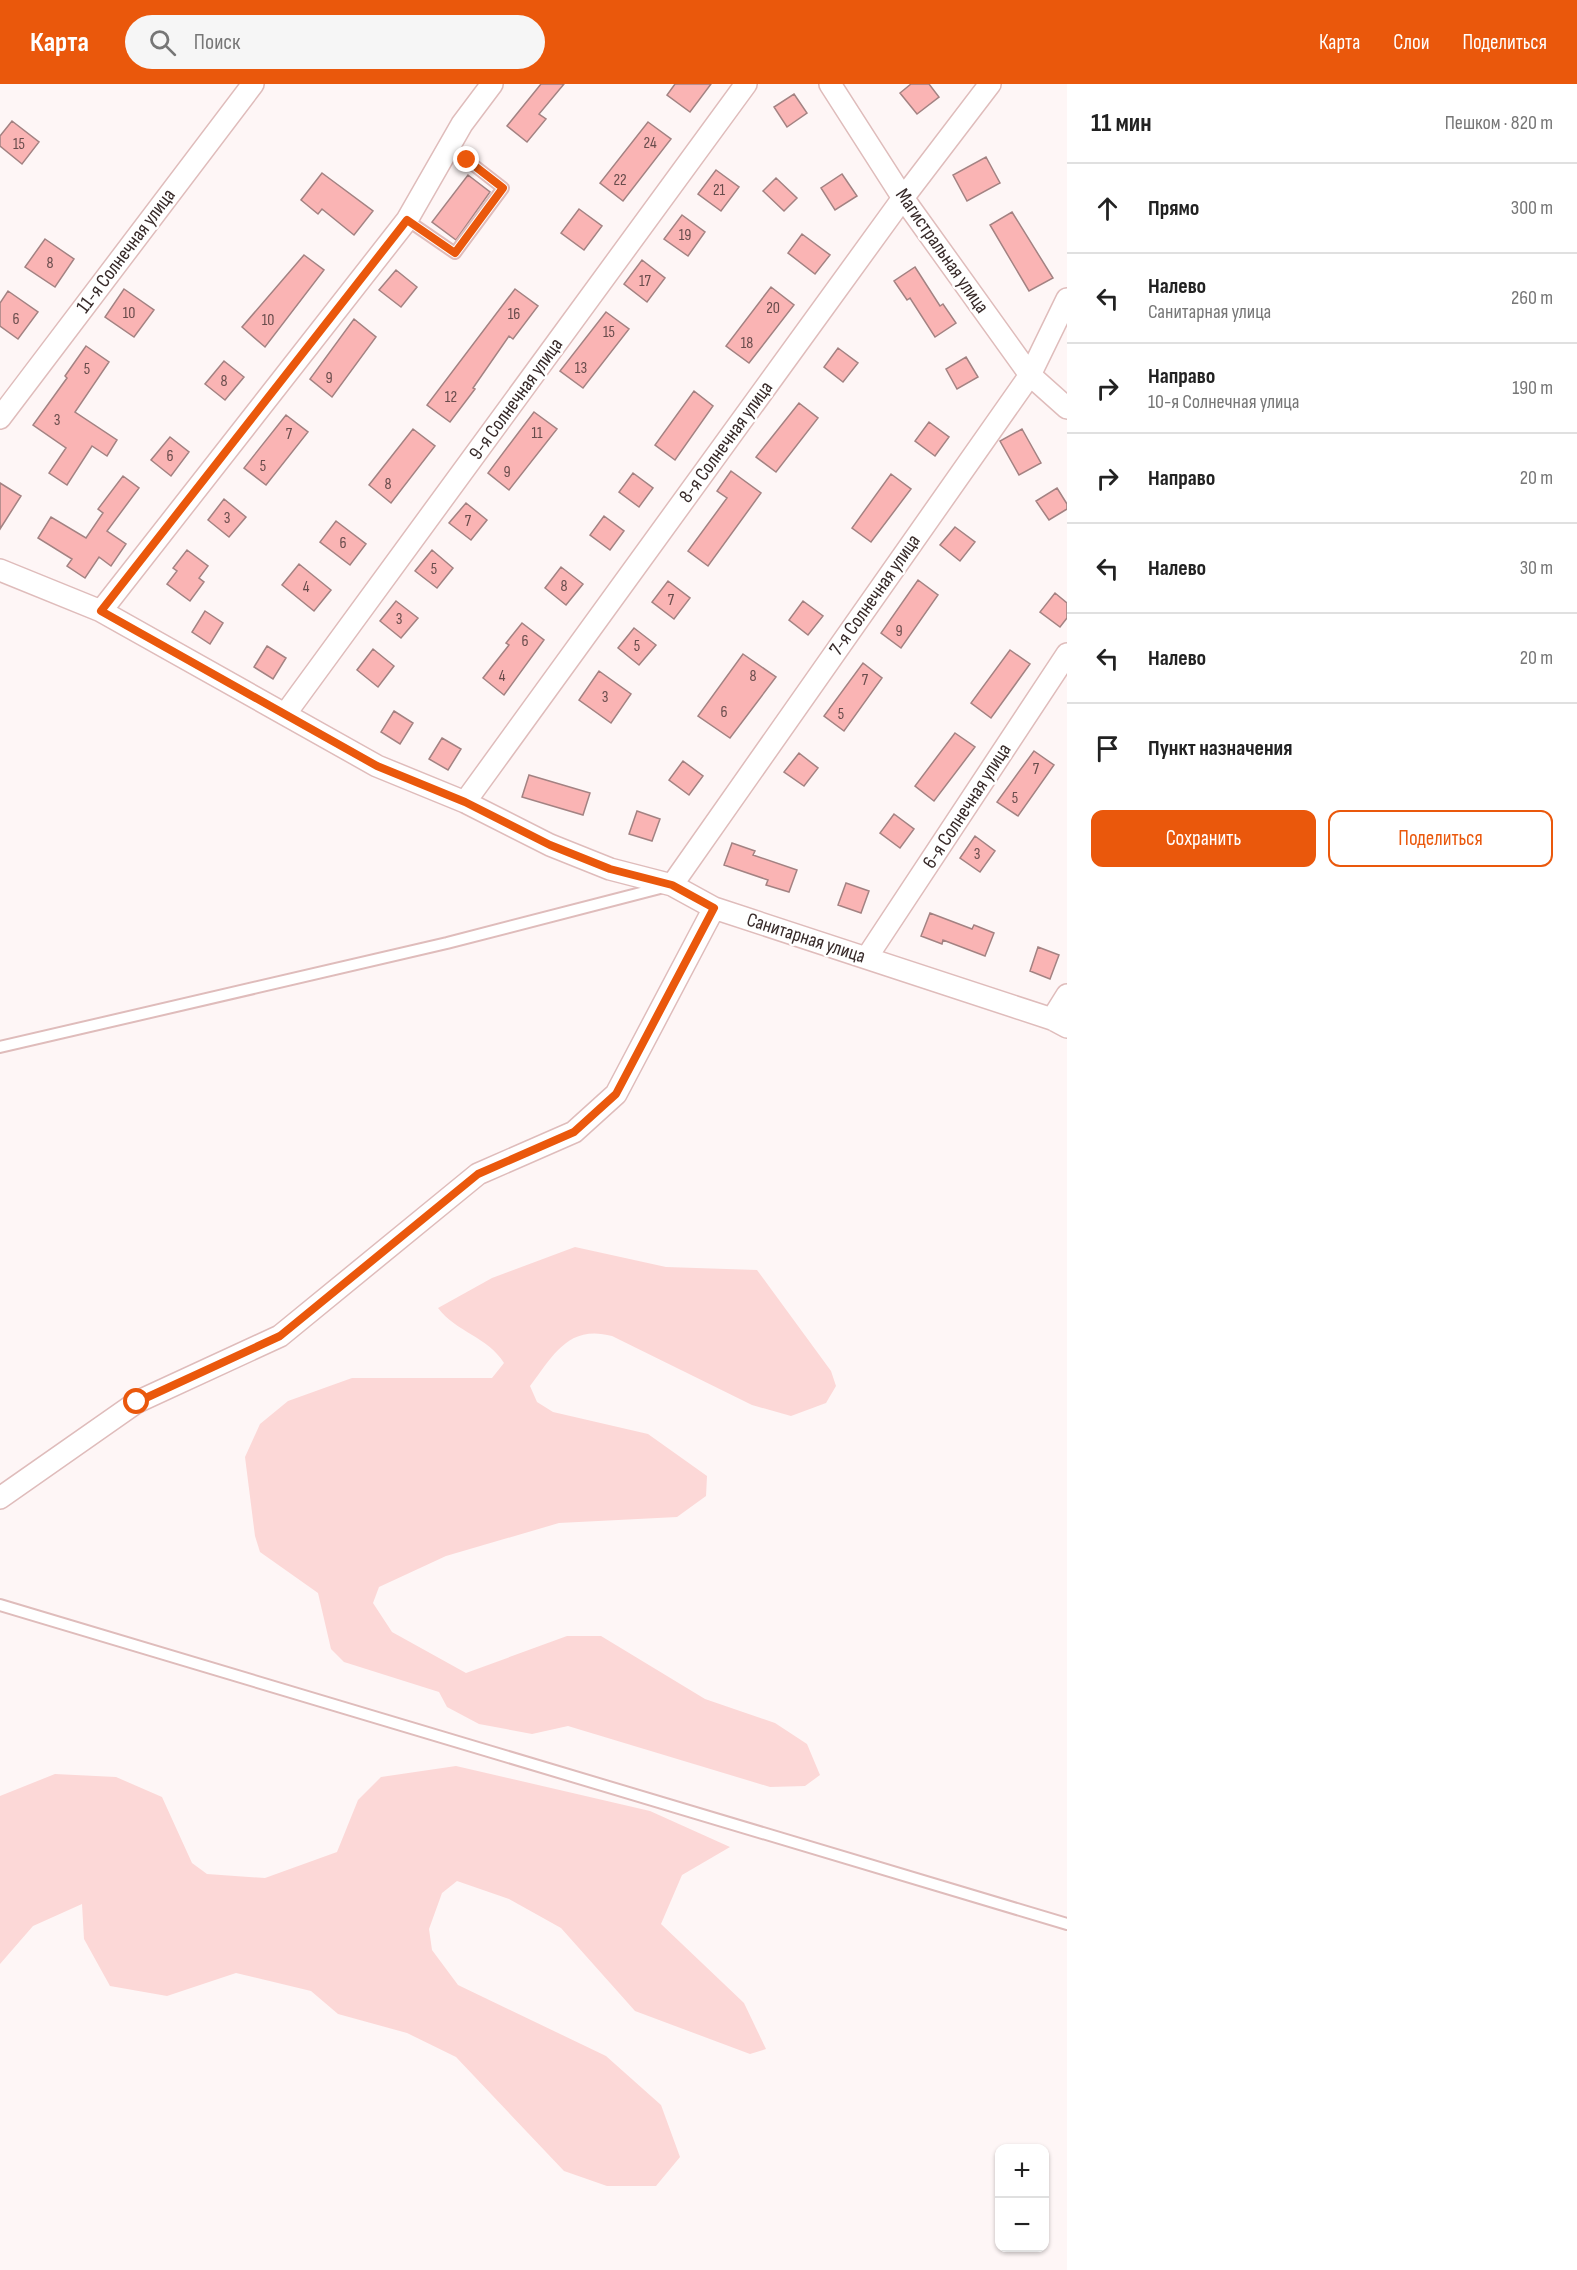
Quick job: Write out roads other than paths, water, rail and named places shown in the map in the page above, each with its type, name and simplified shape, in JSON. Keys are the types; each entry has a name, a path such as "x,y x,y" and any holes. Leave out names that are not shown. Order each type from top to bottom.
{"street":[{"name":"11-я Солнечная улица","path":"0,418 253,84"},
{"path":"101,611 407,220 462,124 492,84"},
{"name":"9-я Солнечная улица","path":"286,713 746,84"},
{"name":"Магистральная улица","path":"830,84 903,198 1030,375 1067,408"},
{"name":"8-я Солнечная улица","path":"465,802 903,198 990,84"},
{"name":"7-я Солнечная улица","path":"672,885 1030,375 1067,299"},
{"name":"Санитарная улица","path":"0,570 101,611 377,766 465,802 560,849 610,869 672,885 714,908 867,957 1059,1023"},
{"name":"6-я Солнечная улица","path":"867,957 1067,654"},
{"path":"0,1498 137,1402 280,1336 478,1174 574,1132 616,1094 714,908"},
{"path":"1059,1023 1067,995"}],"lane":[{"path":"407,220 455,253 503,188 467,160"},
{"path":"0,1047 447,944 672,885"},
{"path":"0,1605 1067,1923"}]}
